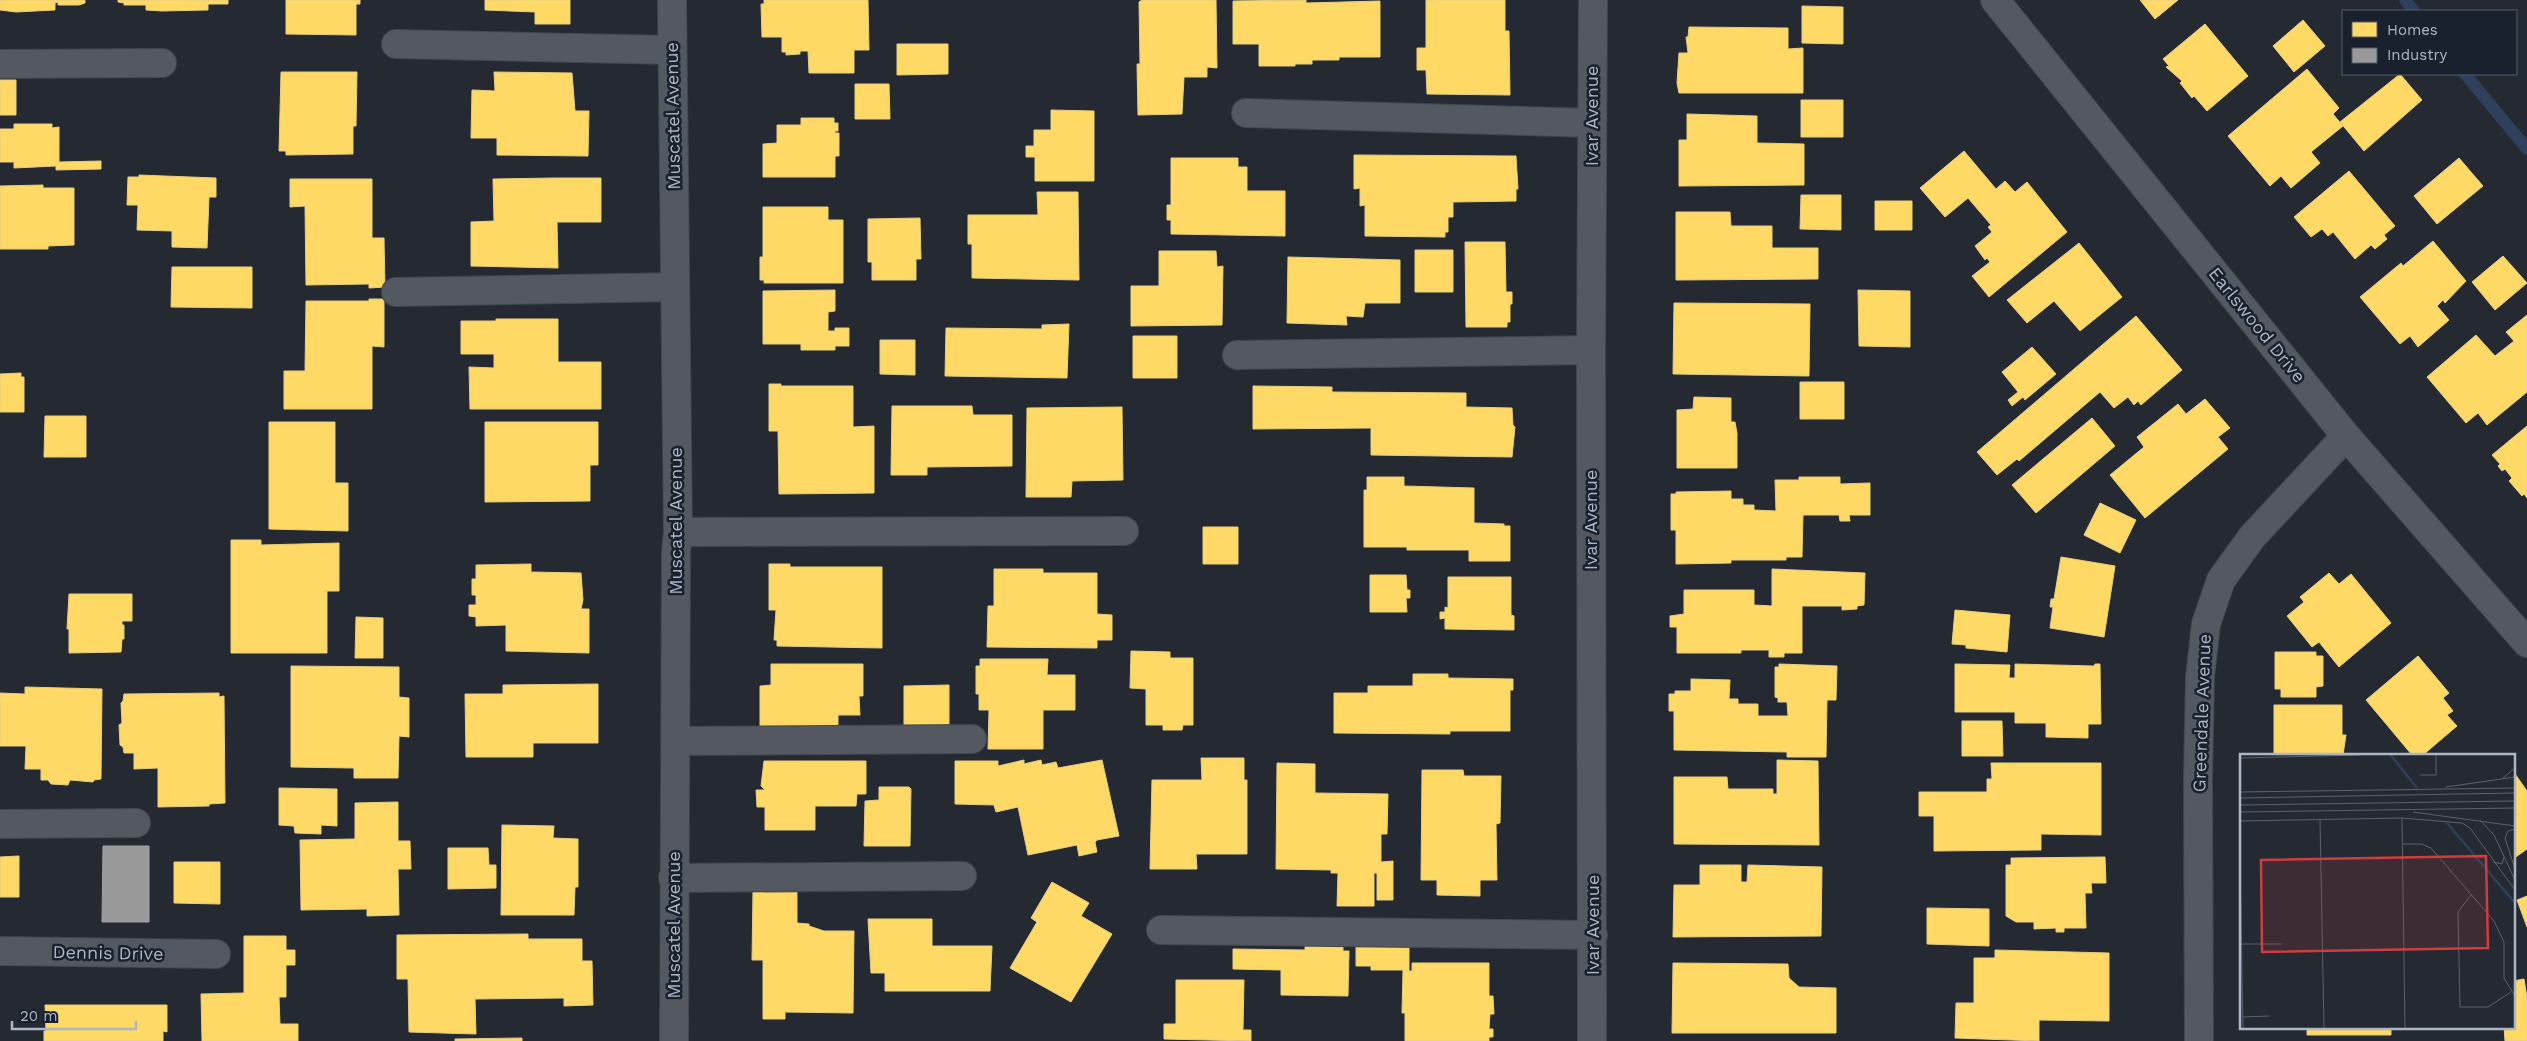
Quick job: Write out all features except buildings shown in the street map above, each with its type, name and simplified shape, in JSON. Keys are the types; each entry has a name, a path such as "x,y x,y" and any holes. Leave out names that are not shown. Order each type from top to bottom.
{"street":[{"name":"Muscatel Avenue","path":"672,0 678,532 676,552 674,1041"},
{"name":"Ivar Avenue","path":"1592,1041 1591,350 1593,0"},
{"name":"Earlswood Drive","path":"1995,0 2346,436 2527,643"},
{"path":"396,44 672,50"},
{"path":"0,64 162,63"},
{"path":"1246,113 1592,123"},
{"path":"396,292 675,287"},
{"path":"1238,355 1591,350"},
{"name":"Greendale Avenue","path":"2200,1041 2200,677 2206,624 2221,580 2252,537 2346,436"},
{"path":"678,532 1124,531"},
{"path":"676,741 972,739"},
{"path":"0,824 136,823"},
{"path":"674,878 962,876"},
{"path":"1161,930 1593,935"},
{"name":"Dennis Drive","path":"0,951 216,954"}],"waterway":[{"path":"2405,0 2413,10"},
{"path":"2466,75 2527,149"}]}
